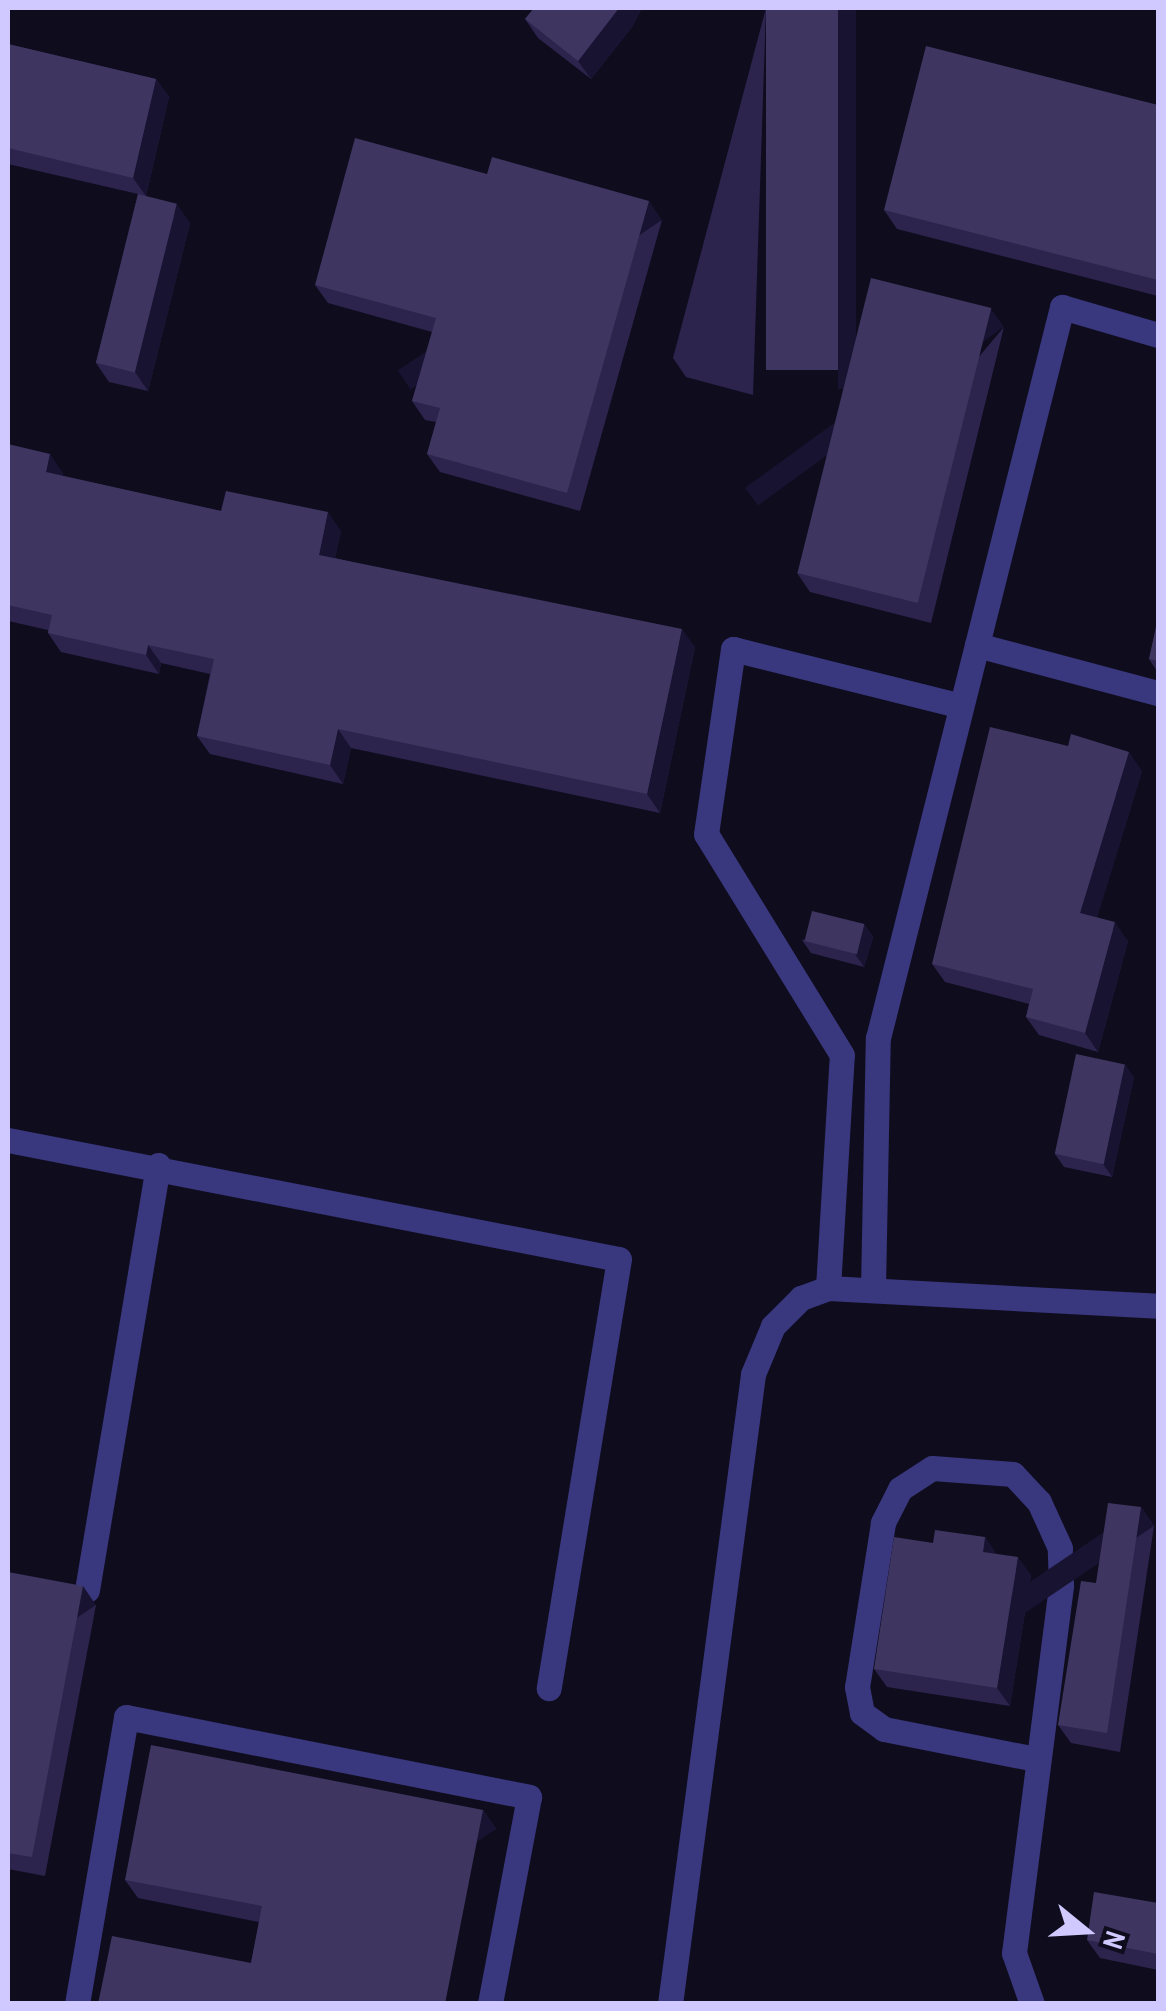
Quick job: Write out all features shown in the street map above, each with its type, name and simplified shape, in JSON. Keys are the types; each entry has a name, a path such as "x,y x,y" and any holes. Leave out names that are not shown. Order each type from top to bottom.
{"street":[{"path":"873,1289 878,1038 1062,307 1158,334"},
{"path":"977,644 1158,693"},
{"path":"828,1288 842,1054 706,834 733,648 962,706"},
{"path":"8,1140 158,1165 619,1259 548,1688"},
{"path":"87,1590 158,1165"},
{"path":"670,2004 753,1374 773,1326 801,1298 828,1288 1158,1306"},
{"path":"1032,2004 1014,1953 1036,1758 1062,1585 1060,1548 1039,1502 1013,1474 932,1468 900,1490 883,1523 857,1687 862,1713 884,1729 1036,1758"},
{"path":"77,2004 126,1717 530,1797 490,2004"}],"building":[{"path":"534,8 619,8 578,61 525,19"},
{"path":"766,8 838,8 838,370 766,370"},
{"path":"8,44 156,79 133,178 8,148"},
{"path":"926,46 1158,105 1158,280 884,210"},
{"path":"355,138 487,174 492,157 649,201 567,493 427,454 440,408 412,401 436,318 315,285"},
{"path":"138,194 177,204 135,373 96,363"},
{"path":"871,278 991,308 918,603 797,573"},
{"path":"8,444 50,454 46,472 221,511 226,491 328,512 319,555 682,629 647,794 338,729 330,765 197,736 214,659 148,645 146,655 48,633 52,615 8,605"},
{"path":"1158,618 1158,661 1149,659"},
{"path":"990,727 1068,746 1071,734 1129,752 1080,913 1115,922 1085,1033 1026,1017 1033,989 932,964"},
{"path":"812,911 864,924 857,954 805,941"},
{"path":"1076,1054 1125,1064 1104,1164 1055,1154"},
{"path":"1108,1503 1141,1507 1107,1733 1058,1725 1081,1581 1096,1583"},
{"path":"935,1530 985,1537 983,1552 1018,1557 997,1688 874,1669 894,1537 933,1543"},
{"path":"8,1572 83,1586 32,1857 8,1853"},
{"path":"151,1745 483,1810 445,2004 98,2004 112,1936 251,1963 262,1906 125,1880"},
{"path":"1094,1892 1158,1903 1158,1954 1087,1940"}]}
